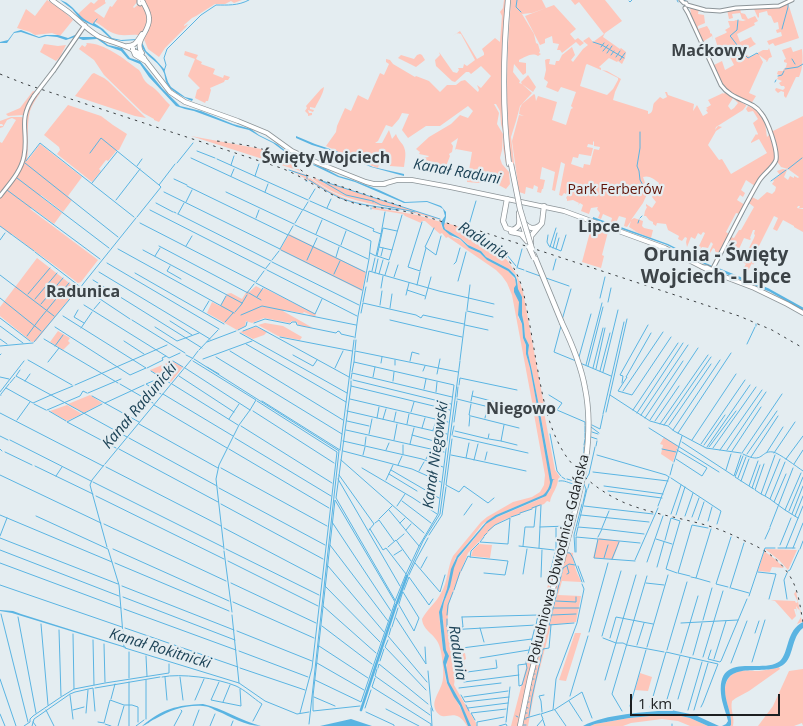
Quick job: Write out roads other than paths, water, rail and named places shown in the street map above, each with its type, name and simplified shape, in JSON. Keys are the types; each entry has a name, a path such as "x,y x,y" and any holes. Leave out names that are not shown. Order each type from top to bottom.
{"highway":[{"path":"509,0 507,71 508,148 523,222 532,249"},
{"name":"Południowa Obwodnica Gdańska","path":"510,164 519,213 527,240 574,355 581,379 586,404 587,431 585,460 580,484 521,726"},
{"path":"507,200 502,220 504,228 507,231 521,234 527,240"},
{"path":"505,210 504,224 510,230 518,226 520,222 519,213"},
{"path":"523,222 529,228 536,228 540,223 544,210"},
{"path":"532,249 531,237 541,225 544,210"},
{"name":"Południowa Obwodnica Gdańska","path":"532,249 577,358 587,399 589,432 584,475 561,561"}],"main road":[{"path":"52,0 85,27 111,42 135,50 142,56 170,92 185,102 267,133 297,154 311,160 368,183 383,184 397,180 407,180 443,185 544,210 564,211 672,251 701,267 754,288 803,313"},
{"path":"683,4 720,11 736,8 779,6 792,0"},
{"path":"141,2 148,14 148,26 133,49 134,55 148,64"},
{"path":"683,4 720,85 732,96 761,111 776,153 775,162 759,181 712,270"},
{"path":"148,14 147,26 139,41 139,49 145,56 148,64"},
{"path":"0,196 22,165 25,155 24,119 26,108 85,27"},
{"path":"124,46 132,45 139,41"},
{"path":"701,267 706,267 722,276"}],"water":[{"path":"60,0 69,4 83,18 103,29 112,38 141,40 146,51 164,69 171,87 185,97 193,99 192,101 178,94 171,89 166,82 161,68 146,53 137,40 122,41 111,39 100,29 81,20 72,9"},
{"path":"21,30 39,37 45,35 58,35 68,38 75,35 79,37 98,37 108,45 122,48 130,58 140,61 180,106 201,111 251,129 301,160 405,202 427,201 441,206 446,212 445,229 460,238 468,245 481,251 486,257 509,269 515,275 522,297 525,337 529,345 528,353 539,406 537,406 526,354 526,345 523,338 522,324 518,315 519,302 514,292 515,278 508,271 487,260 480,253 469,248 460,239 450,235 443,229 441,222 445,216 443,209 427,202 404,203 300,161 249,130 176,106 149,77 140,64 128,59 121,51 107,46 97,39 83,40 75,37 66,40 47,36 39,38 21,32 14,33 7,43 0,43 8,40 14,32"},
{"path":"296,136 373,167 404,174 404,176 371,167 312,145 296,138"},
{"path":"593,217 668,244 712,266 710,267 667,245 593,219"},
{"path":"539,407 552,479 555,480 553,480 546,496 497,517 486,524 458,558 444,602 442,612 446,650 449,656 446,665 449,682 471,726 468,726 460,706 447,683 443,662 445,655 439,612 447,589 451,569 457,556 487,521 496,515 543,495 548,489 550,482 537,408"},
{"path":"0,611 13,611 126,648"},
{"path":"803,622 803,628 796,637 787,662 766,670 739,672 732,675 727,681 725,694 731,725 722,726 728,721 721,694 722,681 726,672 742,666 772,665 780,661 794,630"},
{"path":"203,704 218,708 261,726 244,723 209,707 196,706 172,711 142,726 170,709 185,705"},
{"path":"671,710 695,715 719,726 708,726 690,718 672,714 629,718 583,726 614,716"},
{"path":"351,719 372,726 320,726"}],"waterway":[{"path":"164,71 166,65 164,58 167,49 201,15 216,5 237,4 249,0"},
{"path":"517,0 516,7 521,12"},
{"path":"629,1 632,0"},
{"path":"782,29 788,4"},
{"name":"Kanał Raduni","path":"93,24 97,19"},
{"path":"738,20 737,30 730,36 748,58 758,54"},
{"path":"593,42 624,58"},
{"path":"601,47 604,43"},
{"path":"137,50 138,45"},
{"path":"603,51 608,45"},
{"path":"607,53 612,46"},
{"path":"611,55 614,51"},
{"path":"616,57 620,51"},
{"path":"620,60 625,53"},
{"path":"792,59 795,64"},
{"path":"785,69 798,67 803,64"},
{"path":"778,76 782,75 784,71"},
{"path":"640,132 637,166 640,180 646,190"},
{"path":"90,153 101,138 159,185"},
{"path":"26,161 40,143 134,217"},
{"path":"177,163 193,143"},
{"path":"197,151 215,158"},
{"path":"92,183 117,152"},
{"path":"231,165 234,156"},
{"path":"191,158 303,210"},
{"path":"788,169 802,158"},
{"path":"137,166 142,159"},
{"path":"217,159 308,200"},
{"path":"25,163 118,237"},
{"path":"137,217 161,187 159,185 175,164"},
{"path":"255,176 259,164"},
{"path":"116,200 140,169"},
{"path":"231,176 234,169"},
{"path":"289,170 307,176 307,179"},
{"path":"771,181 786,170"},
{"path":"17,178 109,248"},
{"path":"174,179 187,185"},
{"path":"309,180 340,198 399,210"},
{"path":"319,180 440,219"},
{"path":"322,181 346,195 373,201"},
{"path":"265,192 268,184"},
{"path":"187,186 288,235"},
{"path":"309,199 315,189"},
{"path":"7,190 100,259"},
{"path":"186,202 192,190"},
{"path":"164,192 280,249"},
{"path":"226,192 294,224"},
{"path":"327,208 331,199"},
{"path":"310,201 374,229 373,231 381,234 385,212"},
{"name":"Radunia","path":"469,225 476,201"},
{"path":"303,210 308,202"},
{"path":"373,202 415,212"},
{"path":"156,203 173,212"},
{"path":"178,214 184,203"},
{"path":"744,211 749,203"},
{"path":"150,210 266,269"},
{"path":"256,218 259,210"},
{"path":"304,210 371,241 355,338"},
{"path":"295,223 302,211"},
{"path":"741,218 744,212"},
{"path":"178,214 271,261"},
{"path":"397,231 383,228 379,247 392,250 402,215"},
{"path":"81,287 136,218"},
{"path":"316,234 322,220"},
{"path":"734,230 740,220"},
{"path":"422,222 408,267 420,271 426,248"},
{"path":"140,223 255,282"},
{"path":"295,225 368,259"},
{"name":"Kanał Radunicki","path":"0,226 34,251"},
{"path":"280,249 293,226"},
{"path":"434,228 425,247 436,255 441,236"},
{"path":"550,247 556,228"},
{"name":"Radunia","path":"469,229 481,234"},
{"path":"341,245 346,231"},
{"path":"0,240 5,233"},
{"path":"553,248 557,233"},
{"path":"370,253 376,256 381,234"},
{"path":"289,235 365,272"},
{"path":"548,235 547,242 549,246 561,251 566,235"},
{"path":"186,246 192,236"},
{"path":"307,260 317,238"},
{"path":"556,249 559,238"},
{"path":"159,246 248,293"},
{"path":"336,257 339,247"},
{"path":"377,256 379,247"},
{"path":"155,256 160,248"},
{"path":"381,256 383,248"},
{"path":"454,264 460,248"},
{"path":"118,249 234,313"},
{"path":"517,268 522,249"},
{"path":"143,250 242,303"},
{"path":"281,250 362,290"},
{"path":"377,256 389,260 392,250"},
{"path":"272,260 279,251"},
{"name":"Kanał Radunicki","path":"35,252 78,285"},
{"path":"458,281 466,252"},
{"name":"Radunia","path":"507,255 516,266"},
{"path":"372,271 375,258"},
{"path":"375,273 378,259"},
{"path":"553,270 556,259"},
{"path":"379,274 383,260"},
{"path":"334,274 340,261"},
{"path":"272,262 359,305"},
{"path":"385,275 389,262"},
{"path":"107,263 219,329"},
{"path":"266,268 270,263"},
{"path":"394,277 398,265"},
{"path":"170,266 167,271 181,279"},
{"path":"28,294 50,268"},
{"path":"518,268 524,270"},
{"name":"Kanał Raduni","path":"715,268 769,290 803,309"},
{"path":"267,270 357,316"},
{"path":"256,282 264,271"},
{"path":"367,282 369,271 494,304"},
{"path":"526,271 540,276"},
{"path":"99,272 210,339"},
{"path":"417,285 420,272"},
{"path":"35,299 57,273"},
{"path":"135,273 224,324"},
{"path":"0,275 54,316"},
{"path":"381,288 383,276"},
{"path":"425,299 431,277"},
{"path":"600,298 605,277"},
{"path":"41,304 63,278"},
{"path":"546,278 569,286"},
{"path":"93,280 202,348"},
{"path":"27,336 69,283"},
{"path":"256,283 315,314 322,299"},
{"path":"406,295 409,283"},
{"path":"247,293 254,284"},
{"name":"Kanał Niegowski","path":"467,310 470,285"},
{"name":"Kanał Radunicki","path":"79,286 83,289"},
{"path":"363,302 366,287"},
{"path":"34,342 79,288"},
{"path":"257,297 263,288"},
{"path":"608,302 611,288"},
{"path":"562,320 571,289"},
{"name":"Kanał Radunicki","path":"85,290 94,296"},
{"path":"407,290 425,296"},
{"path":"380,305 382,291"},
{"path":"249,293 261,300"},
{"path":"390,308 392,294"},
{"path":"235,312 247,295"},
{"path":"221,305 226,296"},
{"path":"0,298 41,331"},
{"name":"Kanał Radunicki","path":"100,299 130,319"},
{"path":"203,311 209,301"},
{"path":"94,309 100,302"},
{"path":"361,313 363,303 416,315 421,318 423,315 464,324"},
{"path":"586,365 602,303"},
{"path":"84,305 166,356"},
{"path":"241,315 262,306 356,325"},
{"path":"588,366 603,307"},
{"path":"78,310 74,317 84,323"},
{"path":"603,372 618,310"},
{"path":"467,311 493,317"},
{"path":"81,328 92,312"},
{"name":"Kanał Niegowski","path":"460,360 466,312"},
{"path":"225,322 233,313"},
{"path":"579,357 591,314"},
{"path":"55,327 130,375 146,368 63,316"},
{"path":"0,318 30,341"},
{"path":"254,323 265,319 290,324 296,322 297,325 336,333 338,331 341,334 354,337"},
{"path":"606,412 627,319"},
{"name":"Kanał Radunicki","path":"132,320 185,353"},
{"path":"390,320 462,337"},
{"path":"170,321 192,335"},
{"path":"238,330 246,326 247,322"},
{"path":"603,414 624,322"},
{"path":"465,325 488,330"},
{"path":"622,383 623,376 620,375 648,325"},
{"path":"0,326 23,343"},
{"path":"243,331 256,326 349,377"},
{"path":"561,326 554,352 576,361"},
{"path":"155,327 177,341 199,333"},
{"path":"747,344 755,327"},
{"path":"593,368 603,328"},
{"path":"596,369 605,328"},
{"path":"199,350 218,330"},
{"path":"207,342 236,331"},
{"path":"623,391 663,332"},
{"path":"240,333 347,393"},
{"path":"600,371 610,333"},
{"path":"651,333 618,391 632,395 671,337"},
{"path":"55,346 63,335"},
{"path":"280,337 352,351"},
{"path":"0,339 7,344"},
{"path":"44,339 59,348"},
{"path":"340,450 354,340"},
{"path":"355,350 356,340"},
{"path":"124,341 144,354"},
{"path":"203,359 252,341"},
{"path":"0,346 33,343"},
{"path":"633,410 678,343"},
{"path":"637,413 683,343"},
{"path":"246,344 346,402"},
{"path":"75,385 167,345"},
{"path":"641,415 688,345"},
{"path":"48,362 59,348 118,383"},
{"path":"650,420 698,348"},
{"name":"Kanał Radunicki","path":"192,359 198,351"},
{"path":"230,351 343,420"},
{"path":"335,368 343,351"},
{"path":"354,362 355,351 458,372"},
{"path":"410,361 412,352 419,354"},
{"path":"147,368 163,360 162,358 166,356 169,358 180,353"},
{"path":"678,433 731,353"},
{"name":"Kanał Radunicki","path":"186,355 192,358"},
{"path":"293,355 313,366 317,360"},
{"path":"660,424 708,355"},
{"path":"216,357 342,434"},
{"path":"381,363 382,357"},
{"path":"664,425 711,357"},
{"path":"194,359 339,451 309,724"},
{"path":"437,374 440,359"},
{"path":"28,360 72,385"},
{"name":"Kanał Radunicki","path":"105,464 191,360"},
{"path":"395,360 395,365"},
{"path":"673,430 720,360"},
{"path":"0,392 24,361"},
{"path":"173,361 183,367"},
{"path":"193,361 256,400 239,425 219,465 216,479 224,549"},
{"name":"Kanał Niegowski","path":"407,576 423,541 440,514 460,361"},
{"path":"645,418 683,361"},
{"name":"Kanał Niegowski","path":"352,372 354,362 454,385 438,514 419,546 395,601"},
{"path":"580,363 611,376"},
{"path":"669,425 711,364"},
{"path":"423,371 425,366"},
{"path":"207,367 219,374"},
{"path":"373,377 375,367"},
{"path":"185,368 250,410"},
{"path":"20,370 16,376 51,395 73,386"},
{"path":"151,371 170,383"},
{"path":"393,381 394,372"},
{"path":"351,379 352,373 452,397"},
{"path":"25,381 30,374"},
{"path":"692,440 736,374"},
{"path":"179,376 234,412"},
{"path":"0,377 9,379"},
{"path":"10,383 15,377"},
{"path":"160,378 146,384 161,394"},
{"path":"459,385 460,378 517,390"},
{"path":"88,393 121,379"},
{"path":"424,389 426,379"},
{"path":"353,380 451,404"},
{"path":"701,444 745,380"},
{"path":"351,381 351,386 450,410"},
{"path":"436,392 437,382"},
{"path":"1,394 9,384"},
{"path":"120,384 153,403"},
{"path":"172,384 238,425"},
{"path":"105,403 144,385"},
{"path":"707,447 750,385"},
{"path":"351,386 336,498 395,600"},
{"path":"655,421 679,386"},
{"name":"Kanał Niegowski","path":"457,397 458,387"},
{"path":"713,448 756,387"},
{"path":"6,388 33,403 51,395 127,437"},
{"path":"720,450 762,390"},
{"path":"47,410 80,396 83,391 87,393"},
{"path":"471,401 473,391"},
{"path":"727,450 766,392"},
{"path":"163,394 233,436"},
{"path":"742,453 782,394"},
{"path":"549,395 562,403 557,410 585,422 585,425"},
{"path":"610,395 650,421 668,426 706,448 741,453"},
{"path":"92,396 139,422"},
{"path":"472,396 507,405"},
{"path":"350,399 448,422"},
{"path":"457,399 521,415"},
{"path":"257,401 337,452 312,668 300,713"},
{"path":"262,401 340,450"},
{"name":"Kanał Niegowski","path":"454,422 457,401"},
{"path":"17,420 30,402"},
{"path":"411,412 414,402"},
{"path":"34,404 46,410"},
{"path":"102,404 67,422 116,448"},
{"path":"229,419 239,404"},
{"path":"469,426 471,404"},
{"path":"154,405 227,448"},
{"path":"377,418 379,407"},
{"path":"732,451 761,407"},
{"path":"383,419 386,409"},
{"path":"485,418 487,409"},
{"path":"49,411 66,421"},
{"path":"253,411 334,463"},
{"path":"347,411 447,434"},
{"path":"709,447 736,411"},
{"path":"747,454 777,411"},
{"path":"394,421 396,412"},
{"path":"0,413 103,466"},
{"path":"407,424 409,414"},
{"path":"592,425 600,429 603,415"},
{"path":"704,445 725,415"},
{"path":"471,416 519,428"},
{"path":"751,457 778,416"},
{"path":"422,428 425,418"},
{"path":"369,434 372,419"},
{"path":"347,421 369,426"},
{"path":"433,430 436,421"},
{"path":"774,453 795,422"},
{"path":"139,424 218,468"},
{"path":"394,440 397,424"},
{"path":"504,425 501,441 517,445"},
{"path":"241,426 332,483"},
{"name":"Kanał Niegowski","path":"452,435 454,426"},
{"path":"585,426 585,432"},
{"path":"591,427 599,433"},
{"path":"767,452 783,427"},
{"path":"410,444 414,428"},
{"path":"649,428 719,472"},
{"path":"346,430 444,452"},
{"path":"455,431 488,439 489,434"},
{"path":"592,432 598,434"},
{"path":"585,433 585,438"},
{"path":"550,434 557,471 561,476"},
{"path":"412,435 445,444"},
{"path":"0,436 8,440"},
{"path":"453,436 528,453"},
{"path":"674,462 682,436"},
{"path":"786,459 803,436"},
{"path":"365,445 366,437"},
{"path":"591,437 597,439"},
{"path":"129,438 217,486"},
{"path":"235,438 331,496"},
{"path":"452,439 446,485 459,492 464,486 488,503 494,498"},
{"path":"489,439 501,441"},
{"path":"584,445 585,439"},
{"path":"10,440 91,481"},
{"path":"343,441 422,459 443,467"},
{"path":"596,446 597,441"},
{"path":"682,442 734,476 741,455"},
{"path":"386,450 389,443"},
{"path":"469,443 466,458 526,471"},
{"path":"474,460 478,444"},
{"path":"403,445 403,454"},
{"path":"363,455 365,447"},
{"path":"584,447 584,453"},
{"path":"567,479 574,481 586,479 589,474 595,447"},
{"path":"119,449 218,502"},
{"path":"229,449 329,508"},
{"path":"662,449 676,452"},
{"path":"426,459 431,450"},
{"path":"676,459 702,476 707,468 677,450"},
{"path":"794,464 803,450"},
{"path":"343,451 412,469 441,482"},
{"path":"5,452 32,465"},
{"path":"485,460 487,452"},
{"path":"743,454 758,458 766,453 773,452 784,457 803,471"},
{"path":"726,470 731,454"},
{"path":"451,455 466,458"},
{"path":"597,455 669,477"},
{"path":"765,496 761,494 775,455"},
{"path":"398,465 402,456"},
{"path":"743,456 735,477 749,486"},
{"path":"738,478 746,457"},
{"path":"741,481 749,459"},
{"path":"770,499 765,496 780,459"},
{"path":"341,460 424,533"},
{"path":"752,488 749,486 758,461"},
{"path":"419,471 424,462"},
{"path":"774,502 770,499 785,462"},
{"path":"670,475 673,464"},
{"path":"761,494 755,490 764,464"},
{"name":"Kanał Radunicki","path":"104,465 90,485 107,547"},
{"path":"386,480 393,465"},
{"path":"754,489 752,488 760,465"},
{"path":"35,466 93,494"},
{"path":"56,476 62,467"},
{"path":"106,467 221,526"},
{"path":"221,468 327,526"},
{"path":"362,468 437,514"},
{"path":"770,527 793,468"},
{"path":"391,470 439,498"},
{"path":"593,472 668,481"},
{"path":"798,518 785,510 801,473"},
{"path":"389,474 417,491"},
{"path":"785,510 774,502 786,474"},
{"path":"0,475 101,523"},
{"path":"339,475 374,524 369,530"},
{"path":"658,506 669,477"},
{"path":"789,511 803,477"},
{"path":"671,478 721,511 717,524"},
{"path":"338,479 400,586"},
{"path":"559,481 584,484 586,489 583,503"},
{"path":"93,482 223,547"},
{"path":"588,488 589,484"},
{"path":"671,514 681,485"},
{"path":"604,486 663,494"},
{"path":"792,514 803,486"},
{"name":"Kanał Niegowski","path":"429,535 442,515 446,487"},
{"path":"676,515 685,487"},
{"path":"219,488 325,545"},
{"path":"578,526 587,489"},
{"path":"608,491 662,498"},
{"path":"685,516 693,493"},
{"path":"397,506 405,494"},
{"path":"96,496 224,559"},
{"path":"795,516 803,496"},
{"path":"692,517 699,498"},
{"path":"315,680 361,702 395,602 335,500 313,696 313,711 360,706"},
{"path":"402,501 431,523"},
{"path":"698,520 704,502"},
{"path":"221,504 323,559"},
{"path":"464,515 472,504"},
{"path":"575,552 574,535 582,504"},
{"path":"532,508 540,505"},
{"path":"539,548 541,505"},
{"path":"379,519 392,506"},
{"path":"584,506 653,514"},
{"path":"786,548 803,506"},
{"path":"523,546 525,527 534,527 536,507"},
{"path":"708,521 712,507"},
{"path":"635,560 658,508"},
{"path":"520,513 532,509"},
{"path":"389,510 419,546"},
{"path":"602,528 609,511"},
{"path":"511,517 520,514"},
{"path":"0,515 112,562"},
{"path":"581,515 649,522"},
{"name":"Kanał Radunicki","path":"36,516 108,549 119,585 124,647"},
{"path":"647,562 663,516"},
{"path":"0,536 7,518"},
{"path":"400,523 405,518"},
{"path":"484,537 480,542 508,544 510,518 495,525 488,531"},
{"path":"665,540 671,518 680,521 666,569 677,573"},
{"path":"780,545 791,518"},
{"path":"375,523 379,520 394,541"},
{"path":"332,522 391,611"},
{"path":"793,548 803,523"},
{"path":"104,524 226,581"},
{"path":"406,530 411,524"},
{"path":"690,576 678,573 692,525 708,528"},
{"path":"540,527 568,526"},
{"path":"576,536 578,527 602,529 598,537"},
{"path":"224,528 321,579"},
{"path":"556,528 556,550"},
{"path":"765,539 770,528"},
{"path":"370,529 383,550 386,548 406,574"},
{"path":"602,529 644,534"},
{"path":"691,577 696,578 711,529"},
{"path":"484,536 487,533"},
{"path":"397,540 404,534"},
{"path":"576,552 576,537 598,539 594,558 635,561"},
{"path":"728,587 716,584 731,537"},
{"path":"0,538 118,584"},
{"name":"Kanał Niegowski","path":"409,575 428,538"},
{"path":"599,539 640,543"},
{"path":"656,539 672,544"},
{"path":"388,547 396,540 411,561"},
{"path":"800,549 803,541"},
{"path":"612,559 619,542"},
{"path":"657,567 664,542"},
{"path":"479,543 471,551 470,557 508,561 505,575 484,573"},
{"path":"730,588 744,543"},
{"path":"330,545 388,621"},
{"path":"604,558 608,545"},
{"path":"519,546 554,550"},
{"path":"749,596 765,548 775,548"},
{"path":"778,548 795,548"},
{"path":"113,549 229,601"},
{"path":"226,549 319,595"},
{"path":"523,574 527,549"},
{"path":"0,550 119,596"},
{"path":"394,555 402,550"},
{"path":"541,577 542,550"},
{"path":"788,571 799,550"},
{"path":"224,551 232,612"},
{"path":"548,580 555,553"},
{"path":"557,553 570,553 582,582"},
{"path":"461,571 468,556 470,557"},
{"path":"421,568 427,557"},
{"path":"228,561 318,606"},
{"path":"0,563 121,608"},
{"path":"115,563 229,611"},
{"path":"415,563 440,592 445,575"},
{"path":"589,632 608,563"},
{"path":"574,623 549,625 563,568 569,564 575,565"},
{"path":"328,566 384,632"},
{"path":"567,566 569,573 567,574"},
{"path":"578,566 584,582"},
{"path":"602,636 621,571"},
{"path":"454,590 460,572"},
{"path":"758,572 776,574 769,599"},
{"path":"787,573 784,580 787,599"},
{"path":"605,680 636,575"},
{"path":"647,647 668,575"},
{"name":"Kanał Niegowski","path":"397,603 407,576"},
{"path":"622,711 612,694 647,576"},
{"path":"404,590 409,577 429,605 433,599"},
{"path":"696,578 710,582"},
{"path":"667,650 687,582"},
{"path":"231,583 316,623"},
{"path":"646,583 664,585"},
{"path":"537,726 543,719 541,714 553,710 556,679 577,623 584,589 582,584"},
{"path":"0,585 122,627"},
{"path":"122,586 234,630"},
{"path":"325,586 380,642"},
{"path":"703,620 712,588"},
{"path":"731,588 749,593"},
{"path":"703,657 723,591"},
{"path":"403,592 419,618 414,631 399,605 403,592"},
{"path":"447,615 448,605 453,592"},
{"path":"681,653 698,596"},
{"path":"123,597 235,640"},
{"path":"556,601 576,602 576,597"},
{"path":"711,650 708,659 720,662 747,599"},
{"path":"233,602 314,638"},
{"name":"Kanał Niegowski","path":"361,710 396,605"},
{"path":"323,606 376,653"},
{"name":"Kanał Niegowski","path":"392,627 398,608"},
{"path":"554,608 579,608"},
{"path":"124,609 236,650"},
{"path":"1,614 28,722"},
{"path":"552,615 576,614"},
{"path":"232,615 239,683"},
{"name":"Radunia","path":"450,637 448,630 536,625 538,615 462,617"},
{"path":"18,617 36,713"},
{"name":"Radunia","path":"447,619 447,627 463,627 462,617"},
{"path":"610,638 616,617 653,624"},
{"path":"396,618 426,664 425,647"},
{"path":"681,623 738,620"},
{"path":"752,662 765,620"},
{"path":"714,659 726,621"},
{"path":"731,663 747,621"},
{"path":"755,633 759,621"},
{"path":"637,645 644,623"},
{"path":"693,655 702,623"},
{"path":"41,624 48,705"},
{"path":"529,716 543,649 549,648 551,625"},
{"path":"322,626 372,664"},
{"name":"Radunia","path":"462,648 532,639 535,627"},
{"path":"125,628 238,667"},
{"name":"Kanał Niegowski","path":"389,635 391,628"},
{"path":"480,628 484,642"},
{"path":"59,630 61,696"},
{"path":"237,631 312,661"},
{"path":"73,634 74,689"},
{"path":"388,636 427,682"},
{"path":"570,696 588,636"},
{"path":"603,638 616,643 664,652"},
{"path":"526,662 532,639"},
{"path":"93,640 94,685"},
{"path":"388,640 385,647 426,690"},
{"path":"104,644 105,682"},
{"path":"319,646 368,678"},
{"name":"Kanał Rokitnicki","path":"125,648 239,683 265,701 297,714 309,712"},
{"name":"Kanał Niegowski","path":"380,661 384,649"},
{"path":"480,658 529,650"},
{"path":"630,706 646,650"},
{"path":"239,651 308,677"},
{"path":"129,652 129,678"},
{"path":"650,707 666,652 718,664 701,707"},
{"path":"146,656 147,676"},
{"path":"665,706 680,656"},
{"path":"678,699 690,658"},
{"name":"Radunia","path":"460,673 497,668 496,660"},
{"path":"688,710 702,662"},
{"path":"317,663 364,690"},
{"path":"526,663 527,668 522,685 519,686 518,665 526,664"},
{"path":"694,710 708,663"},
{"path":"24,726 30,722 33,716 74,689 169,673 169,664"},
{"path":"378,668 379,664 428,704"},
{"path":"240,668 305,690"},
{"path":"377,669 375,676 430,715"},
{"path":"428,671 433,711"},
{"name":"Radunia","path":"464,682 519,675"},
{"path":"95,688 160,677"},
{"name":"Kanał Rokitnicki","path":"162,677 199,677 236,686 262,704 253,721"},
{"path":"165,677 167,700"},
{"path":"180,677 183,700"},
{"path":"375,678 372,687 431,724 431,726"},
{"path":"0,679 16,726"},
{"path":"195,700 204,679"},
{"path":"146,680 146,719"},
{"path":"129,682 129,726"},
{"path":"219,682 211,700 241,706 240,689"},
{"name":"Radunia","path":"459,688 501,683"},
{"path":"111,699 115,684"},
{"path":"223,702 230,685"},
{"path":"506,722 510,687"},
{"path":"32,726 34,719 75,692 93,688 95,711"},
{"path":"86,713 88,690"},
{"name":"Kanał Niegowski","path":"365,708 371,690"},
{"path":"464,697 508,691"},
{"path":"554,710 582,692 592,718"},
{"path":"70,695 73,719"},
{"path":"461,695 465,702 509,697"},
{"path":"542,712 539,696 544,695"},
{"path":"314,697 335,706"},
{"path":"98,722 104,723 110,700 138,707 138,722"},
{"path":"569,701 582,721"},
{"path":"468,708 508,703"},
{"path":"466,705 469,711"},
{"path":"118,726 124,706"},
{"path":"73,710 84,707"},
{"path":"431,708 432,726"},
{"path":"386,709 419,726"},
{"path":"475,720 471,713 506,709"},
{"path":"46,710 54,726"},
{"path":"174,726 181,710"},
{"path":"193,726 199,710"},
{"path":"555,710 566,726"},
{"path":"366,712 394,726"},
{"path":"0,714 5,726"},
{"path":"210,726 215,714"},
{"path":"526,718 540,714"},
{"path":"477,726 477,722 504,717"},
{"path":"136,726 144,720"},
{"path":"543,720 545,726"},
{"path":"231,726 233,721"},
{"path":"33,722 36,726"},
{"path":"105,724 111,726"},
{"path":"499,726 506,724 507,726"}],"railway":[{"path":"0,74 25,84 281,168 332,195 350,202 403,211 455,226 469,231 494,246 513,266 519,279 524,295 550,424 560,446 572,464 592,484 625,503 714,528 765,551 782,565 794,583 803,622"},
{"path":"217,141 253,147 274,153 306,174"},
{"path":"306,175 401,206"},
{"path":"480,231 739,316 772,330 803,348"}],"district":[{"name":"Maćkowy","path":"709,51"},
{"name":"Święty Wojciech","path":"326,158"},
{"name":"Lipce","path":"599,227"},
{"name":"Orunia - Święty Wojciech - Lipce","path":"716,267"},
{"name":"Radunica","path":"83,292"},
{"name":"Niegowo","path":"521,409"}],"park label":[{"name":"Park Ferberów","path":"615,190"}]}
